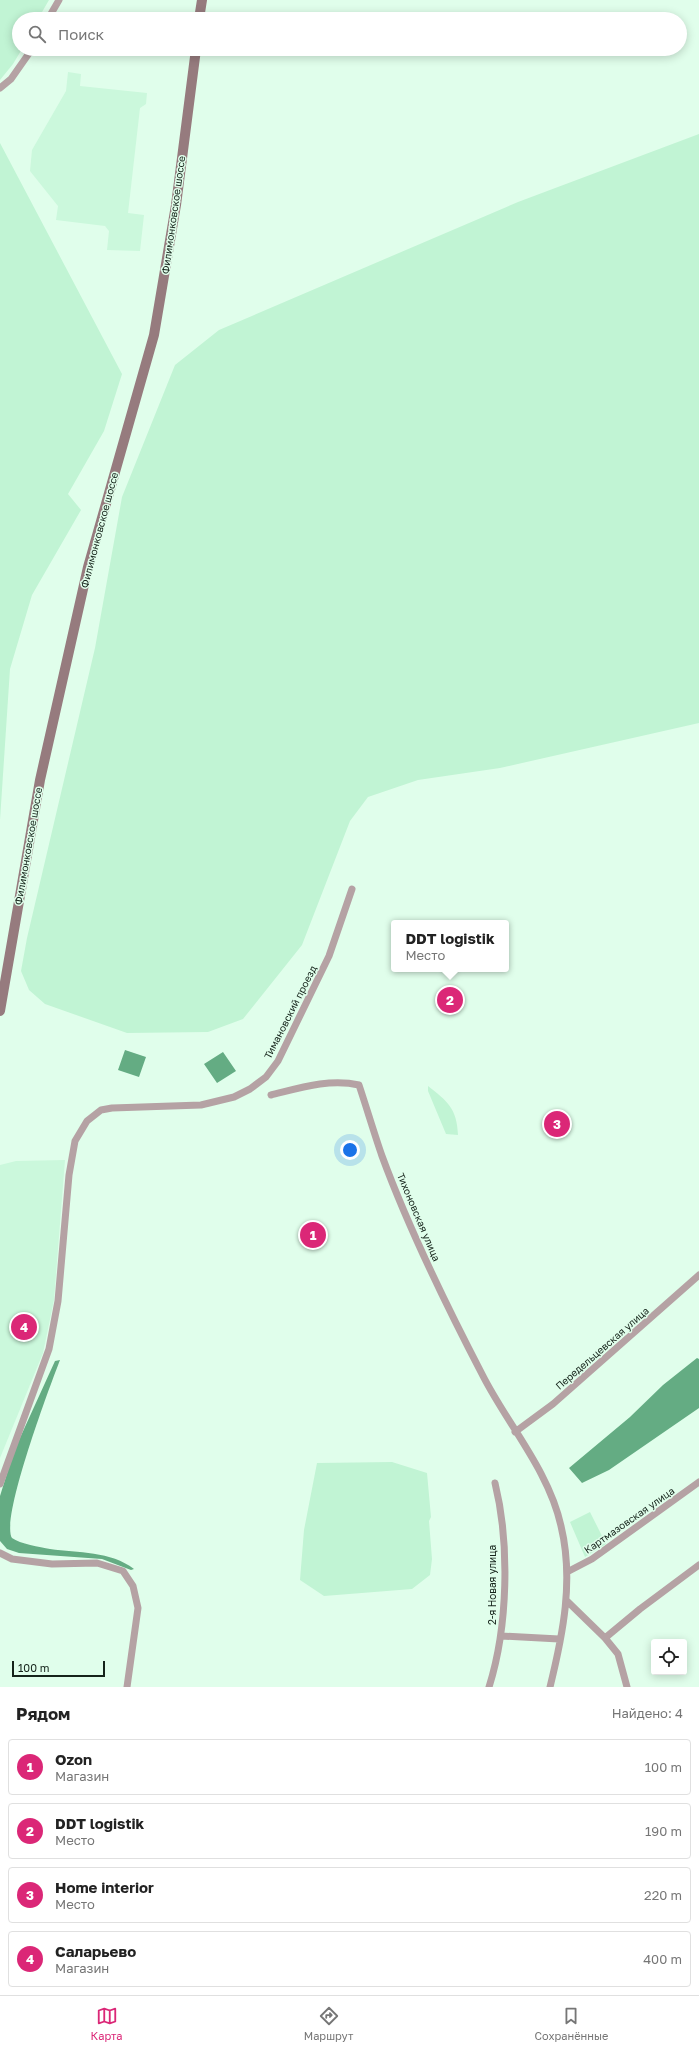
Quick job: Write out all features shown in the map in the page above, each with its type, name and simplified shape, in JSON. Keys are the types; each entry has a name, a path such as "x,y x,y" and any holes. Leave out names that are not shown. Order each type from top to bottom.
{"main road":[{"path":"200,12 202,0"},
{"name":"Филимонковское шоссе","path":"0,1011 40,780 88,567 157,320 176,205 195,56"}],"street":[{"path":"52,12 59,0"},
{"path":"0,88 11,79 27,56"},
{"name":"Тимановский проезд","path":"0,1484 49,1349 58,1301 69,1175 75,1141 87,1121 101,1110 112,1108 201,1105 234,1097 250,1089 266,1076 278,1061 329,956 352,889"},
{"name":"Тихоновская улица","path":"271,1095 309,1086 345,1082 359,1085 382,1156 422,1253 483,1377 515,1432"},
{"name":"Передельцевская улица","path":"515,1432 553,1404 699,1275"},
{"path":"515,1432 541,1474 553,1497 562,1526 567,1572 567,1601 550,1687"},
{"name":"Картмазовская улица","path":"567,1572 592,1559 699,1482"},
{"name":"2-я Новая улица","path":"489,1687 501,1636 504,1563 500,1504 495,1483"},
{"path":"0,1554 12,1559 52,1564 97,1563 123,1571 133,1586 138,1608 127,1687"},
{"path":"605,1638 699,1564"},
{"path":"567,1601 605,1638 618,1654 628,1687"},
{"path":"501,1636 559,1639"}],"shaded area":[{"path":"0,0 49,0 42,12 12,12 12,56 18,56 0,80"},
{"path":"68,72 81,74 80,86 147,93 146,104 140,108 128,213 144,215 140,251 107,250 109,231 105,226 56,220 58,206 30,171 32,150 66,91"},
{"path":"699,134 699,723 500,768 418,780 368,797 350,821 302,945 243,1019 208,1032 127,1033 45,1004 29,990 21,971 27,938 95,648 122,497 175,365 219,330 518,202"},
{"path":"0,143 122,374 104,431 68,494 81,510 32,595 10,669 0,820"},
{"path":"125,1050 146,1057 139,1077 118,1070"},
{"path":"223,1052 236,1071 217,1083 204,1064"},
{"path":"428,1086 441,1096 450,1106 456,1118 458,1135 446,1134 428,1091"},
{"path":"65,1160 54,1300 43,1353 0,1458 0,1165 16,1161"},
{"path":"697,1358 699,1359 699,1408 609,1470 582,1483 569,1468 630,1417 663,1385"},
{"path":"60,1360 37,1423 19,1480 10,1526 12,1538 25,1544 50,1549 105,1556 125,1563 134,1569 131,1570 102,1559 19,1553 7,1549 0,1541 0,1496 14,1451 55,1361"},
{"path":"392,1462 427,1473 431,1517 429,1521 432,1559 430,1575 412,1589 324,1596 300,1580 304,1530 317,1463"},
{"path":"590,1512 606,1544 585,1557 570,1522"}],"place":[{"name":"DDT logistik","path":"450,1000"},
{"name":"Home interior","path":"557,1124"},
{"name":"Ozon","path":"313,1235"},
{"name":"Саларьево","path":"24,1327"}]}
